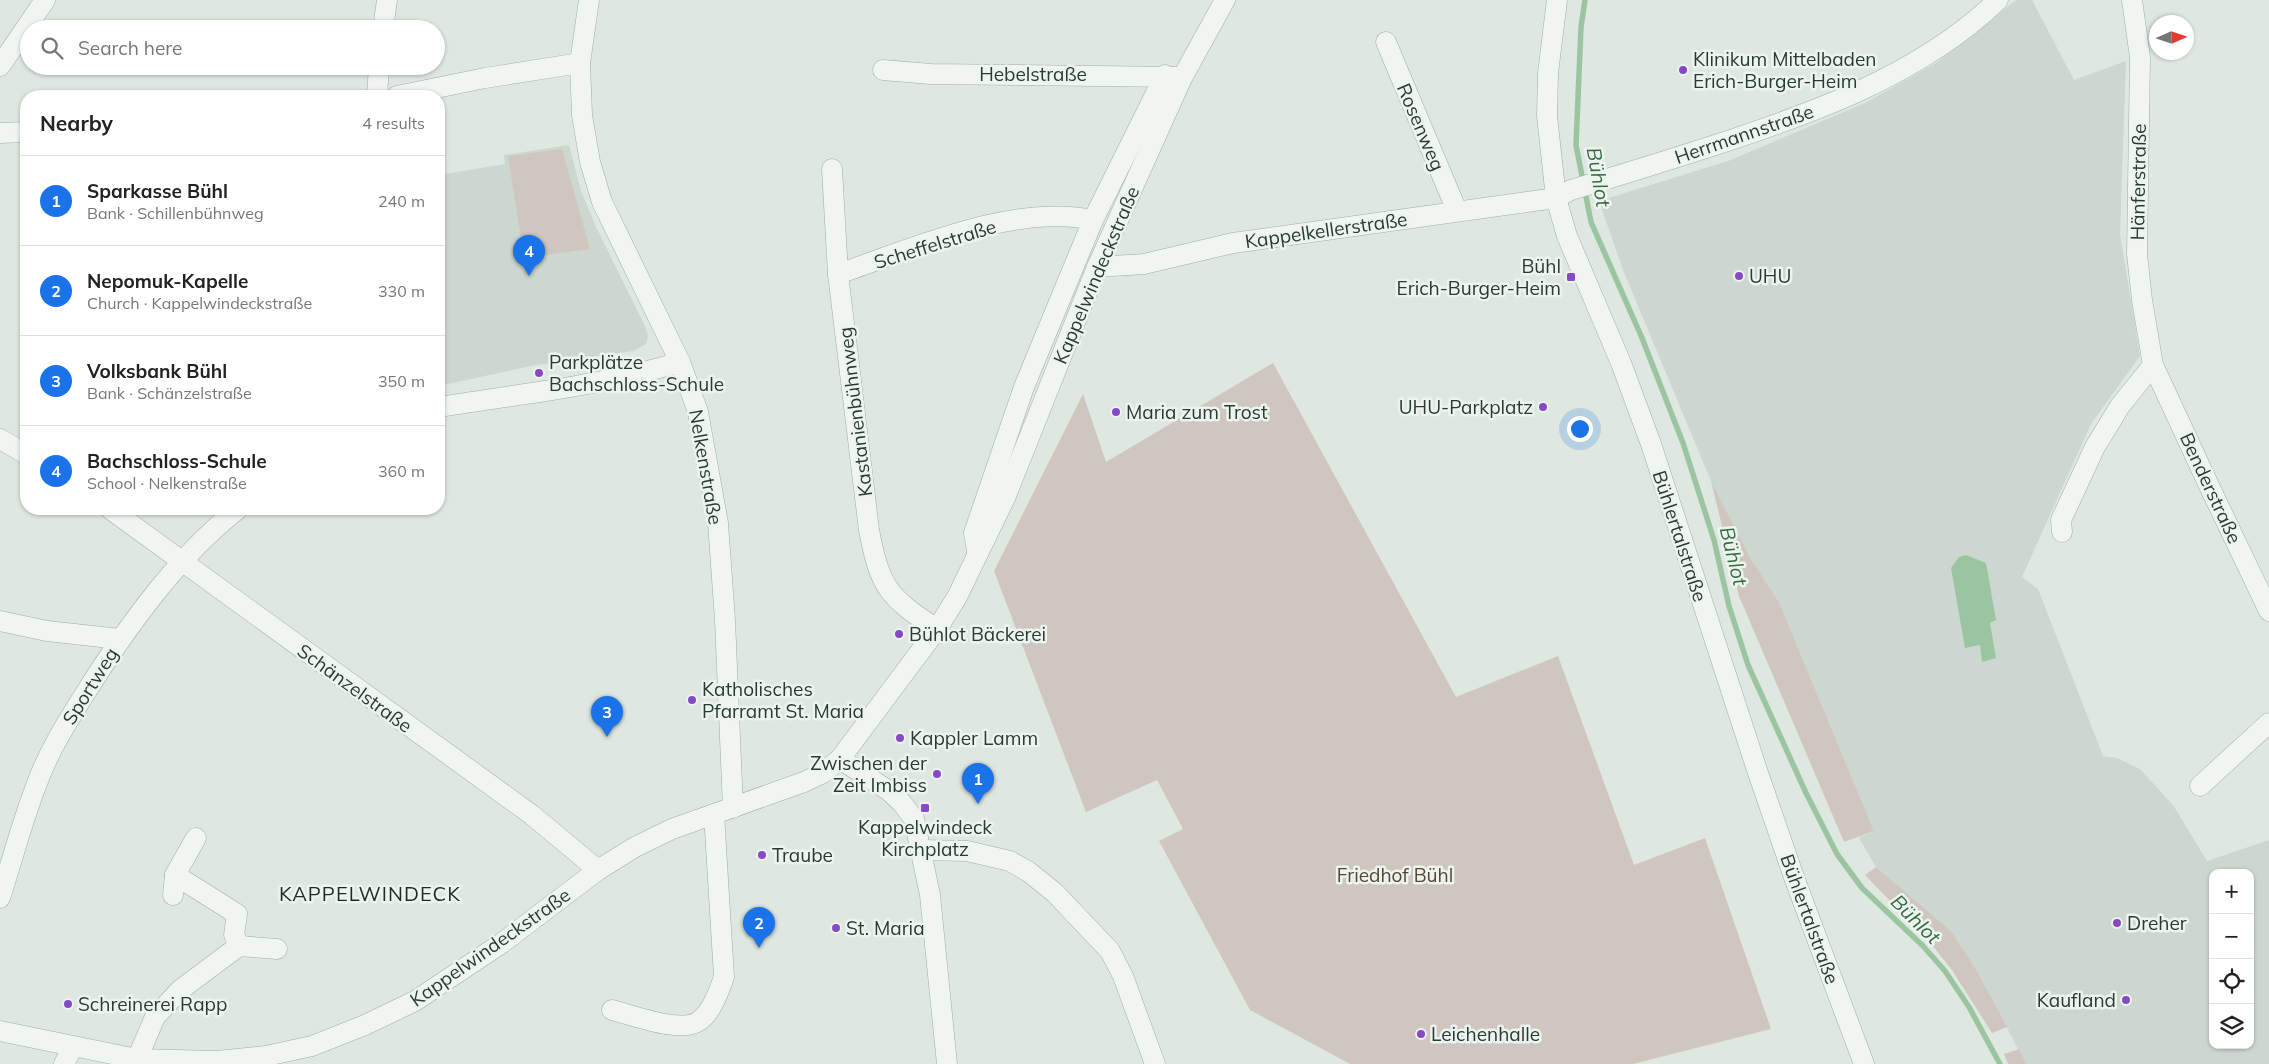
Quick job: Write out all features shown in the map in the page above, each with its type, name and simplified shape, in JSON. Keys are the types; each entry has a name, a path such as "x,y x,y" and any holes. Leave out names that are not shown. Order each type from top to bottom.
{"street":[{"path":"31,20 45,0"},
{"path":"384,20 387,0"},
{"name":"Nelkenstraße","path":"589,0 580,63 582,114 590,162 602,202 680,362 698,412 718,523 725,620 733,808"},
{"name":"Kappelwindeckstraße","path":"978,555 974,533 1024,387 1092,220 1173,76 1225,0"},
{"name":"Bühlertalstraße","path":"1557,0 1548,73 1547,116 1563,194 1567,236 1621,363 1651,444 1761,782 1864,1064"},
{"name":"Herrmannstraße","path":"1563,194 1770,128 1845,99 1920,60 1984,13 1998,0"},
{"name":"Hänferstraße","path":"2133,0 2140,57 2137,254 2142,300 2153,365"},
{"path":"0,66 20,37"},
{"name":"Rosenweg","path":"1386,42 1457,211"},
{"path":"426,90 485,78 580,63"},
{"name":"Hebelstraße","path":"883,70 931,74 1173,76"},
{"path":"377,90 378,75"},
{"name":"Kappelwindeckstraße","path":"0,1031 69,1055 137,1059 217,1061 266,1056 312,1046 366,1025 415,1001 494,949 598,870 635,847 672,830 823,773 840,759 936,629 957,597 1005,498 1173,76"},
{"path":"0,133 20,132"},
{"name":"Kastanienbühnweg","path":"832,168 838,274 869,530 875,562 888,592 908,611 936,629"},
{"name":"Kappelkellerstraße","path":"1097,267 1144,264 1233,243 1563,194"},
{"name":"Scheffelstraße","path":"838,274 961,232 1010,221 1055,215 1072,215 1092,220"},
{"path":"445,406 600,382 648,372 680,362"},
{"path":"2062,532 2061,520 2095,446 2120,406 2153,365"},
{"name":"Benderstraße","path":"2153,365 2210,490 2269,611"},
{"path":"0,439 20,451"},
{"name":"Schänzelstraße","path":"119,515 532,814 598,870"},
{"name":"Sportweg","path":"0,898 36,785 60,733 120,639 184,561 230,515"},
{"path":"0,621 47,631 120,639"},
{"path":"2200,786 2269,723"},
{"path":"840,759 889,791 902,803 914,819 930,895 947,1064"},
{"path":"612,1010 683,1027 700,1021 717,995 724,977 714,814"},
{"path":"196,838 174,885 237,914 234,935 239,946"},
{"path":"922,850 967,851 1010,861 1029,872 1063,900 1110,951 1123,976 1155,1064"},
{"path":"137,1059 155,1017 180,990 239,946 277,949"}],"shaded area":[{"name":"UHU","path":"2016,0 2032,0 2074,80 2126,61 2120,234 2140,356 2091,424 2022,577 2038,589 2103,756 2117,758 2140,769 2173,805 2207,861 2269,840 2269,1064 2026,1064 1976,969 1951,931 1876,867 1859,838 1874,831 1779,602 1751,559 1711,481 1623,270 1599,201 1728,161 1865,103 1936,63"},
{"path":"569,145 581,191 595,225 645,326 648,336 646,344 633,351 531,366 445,385 445,174 505,164 504,155"},
{"path":"1966,555 1986,563 1996,620 1990,623 1996,658 1982,662 1980,645 1965,648 1951,568 1959,557"}],"green space":[{"path":"562,149 590,249 524,258 508,156"},
{"name":"Friedhof Bühl","path":"1273,363 1456,697 1558,656 1634,865 1705,838 1771,1029 1633,1064 1350,1064 1250,1010 1159,841 1183,829 1157,780 1086,812 994,571 1083,394 1106,462"},
{"path":"1711,481 1751,559 1779,602 1874,831 1844,842 1739,596"},
{"path":"1876,867 1951,931 1976,969 2007,1027 1992,1033 1952,970 1929,941 1865,875"},
{"path":"2019,1049 2026,1064 2008,1064 2004,1054"}],"waterway":[{"name":"Bühlot","path":"1585,0 1581,27 1576,145 1591,222 1642,338 1683,443 1714,540 1729,606 1748,665 1806,793 1837,854 1862,888 1923,946 1945,971 1969,1007 2000,1064"}],"place":[{"name":"Klinikum Mittelbaden Erich-Burger-Heim","path":"1683,70"},
{"name":"Bachschloss-Schule","path":"529,276"},
{"name":"UHU","path":"1739,276"},
{"name":"Bühl Erich-Burger-Heim","path":"1571,277"},
{"name":"Parkplätze Bachschloss-Schule","path":"539,373"},
{"name":"UHU-Parkplatz","path":"1543,407"},
{"name":"Maria zum Trost","path":"1116,412"},
{"name":"Bühlot Bäckerei","path":"899,634"},
{"name":"Katholisches Pfarramt St. Maria","path":"692,700"},
{"name":"Volksbank Bühl","path":"607,737"},
{"name":"Kappler Lamm","path":"900,738"},
{"name":"Zwischen der Zeit Imbiss","path":"937,774"},
{"name":"Sparkasse Bühl","path":"978,804"},
{"name":"Kappelwindeck Kirchplatz","path":"925,808"},
{"name":"Traube","path":"762,855"},
{"name":"Dreher","path":"2117,923"},
{"name":"St. Maria","path":"836,928"},
{"name":"Nepomuk-Kapelle","path":"759,948"},
{"name":"Kaufland","path":"2126,1000"},
{"name":"Schreinerei Rapp","path":"68,1004"},
{"name":"Leichenhalle","path":"1421,1034"}],"district":[{"name":"KAPPELWINDECK","path":"370,893"}]}
